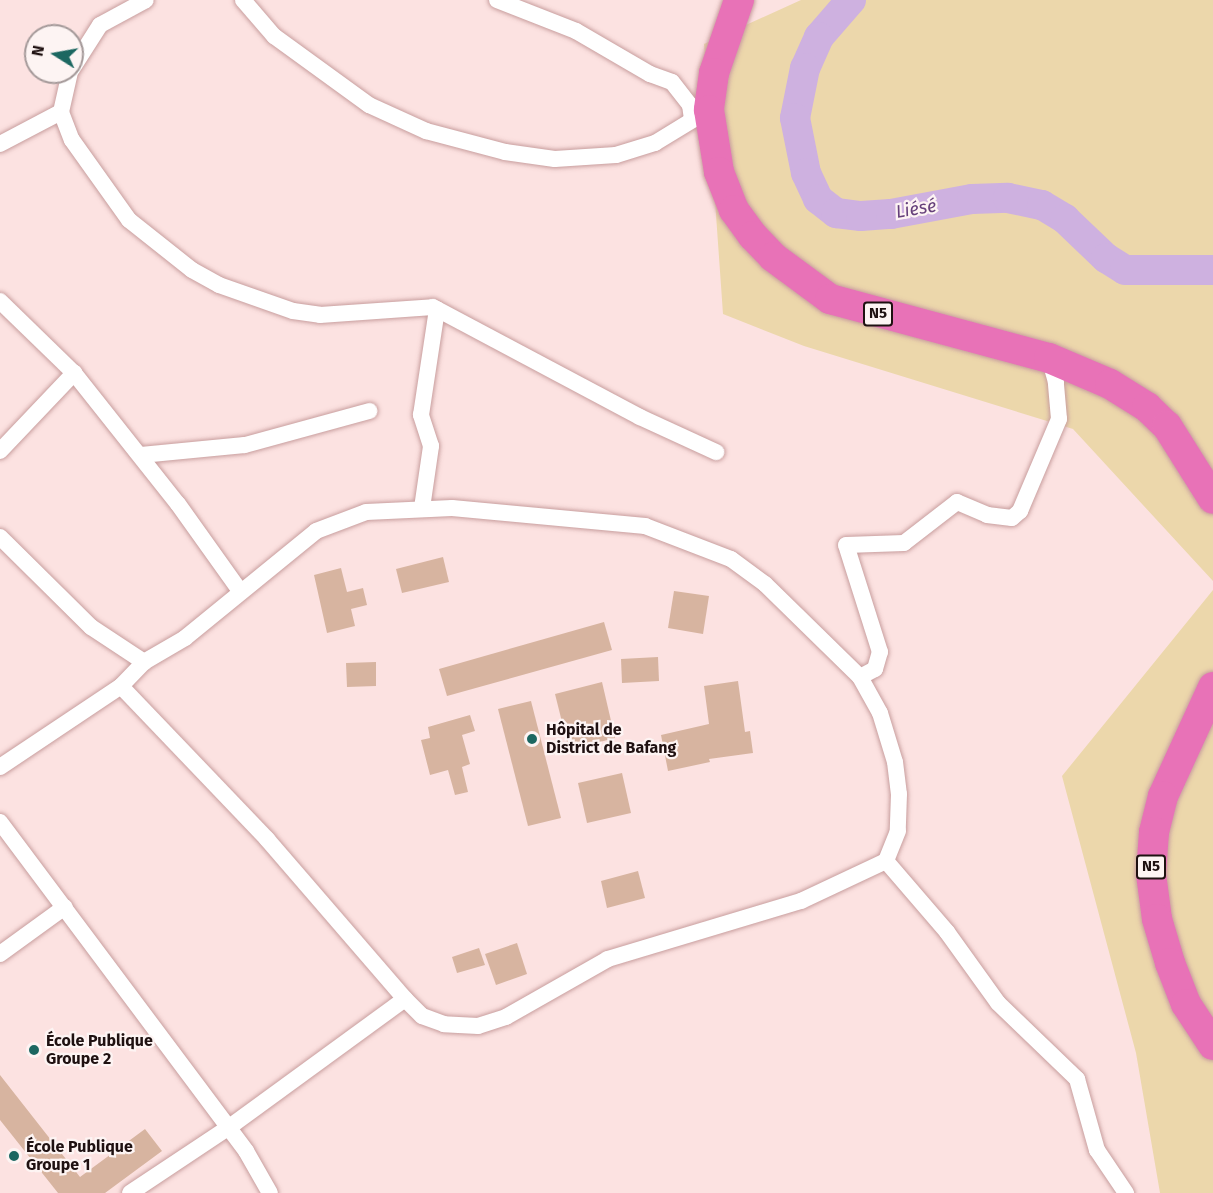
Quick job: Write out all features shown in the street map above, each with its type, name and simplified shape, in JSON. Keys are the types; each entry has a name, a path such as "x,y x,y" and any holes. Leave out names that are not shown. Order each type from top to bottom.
{"highway":[{"name":"N5","path":"739,0 701,115 734,210 773,257 830,299 853,308 1049,358 1110,384 1147,407 1167,426 1188,454 1213,499"},
{"name":"N5","path":"1213,687 1163,796 1154,832 1151,874 1157,919 1170,963 1186,1004 1213,1045"}],"street":[{"path":"84,46 100,25 146,0"},
{"path":"243,0 274,36 369,105 397,120 505,152 555,159 616,155 655,143 701,115 672,82 650,74 576,31 497,0"},
{"path":"68,84 61,112 72,140 129,220 192,270 219,285 293,311 320,315 355,315 414,306 437,309 640,417 716,452"},
{"path":"0,144 61,112"},
{"path":"0,301 74,373 141,455 240,591"},
{"path":"422,508 431,446 421,415 437,309"},
{"path":"860,677 875,669 880,652 846,545 904,543 957,502 987,515 1012,518 1020,511 1059,419 1056,382 1049,358"},
{"path":"0,452 74,373"},
{"path":"141,455 245,446 369,411"},
{"path":"0,767 121,686 144,662 185,638 295,546 341,520 389,509 422,508 597,520 645,526 694,542 731,559 765,584 860,677 888,736 899,794 897,831 886,861 801,902 608,959 506,1017 478,1026 444,1024 422,1016 405,999 267,839 121,686"},
{"path":"0,537 91,627 144,662"},
{"path":"0,822 228,1128 270,1193"},
{"path":"886,861 947,932 998,1003 1077,1079 1096,1150 1126,1193"},
{"path":"0,954 65,907"},
{"path":"129,1193 228,1128 405,999"}],"shaded area":[{"path":"801,0 1213,0 1213,581 1073,429 804,346 723,314 704,44"},
{"path":"1213,590 1213,1193 1160,1193 1136,1053 1062,776"}],"building":[{"path":"443,557 449,582 402,593 396,569"},
{"path":"341,568 347,592 363,588 367,605 351,609 355,626 327,633 314,575"},
{"path":"674,591 709,596 703,634 668,628"},
{"path":"604,622 612,650 447,696 439,669"},
{"path":"658,657 659,681 622,683 621,659"},
{"path":"376,662 376,686 347,687 346,663"},
{"path":"738,681 745,732 750,731 753,753 709,759 710,762 668,771 661,735 709,724 704,686"},
{"path":"602,682 615,738 569,750 555,694"},
{"path":"531,701 561,818 528,826 498,709"},
{"path":"470,715 475,731 462,735 470,764 462,767 468,792 455,795 448,770 430,775 421,740 430,738 428,727"},
{"path":"622,773 631,813 587,823 578,783"},
{"path":"638,871 645,898 607,908 601,881"},
{"path":"517,943 527,974 496,985 485,954"},
{"path":"479,948 485,965 457,973 452,957"},
{"path":"0,1075 80,1177 145,1129 162,1151 105,1193 58,1193 0,1120"}],"waterway":[{"name":"Liésé","path":"851,0 819,37 805,68 795,118 806,173 818,199 836,213 861,216 891,214 972,199 1008,198 1042,205 1065,219 1106,258 1125,270 1213,270"}],"place":[{"name":"Hôpital de District de Bafang","path":"532,739"},
{"name":"École Publique Groupe 2","path":"34,1050"},
{"name":"École Publique Groupe 1","path":"14,1156"}]}
